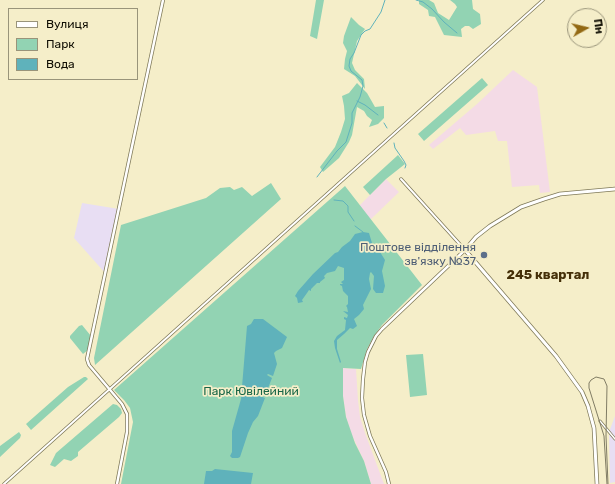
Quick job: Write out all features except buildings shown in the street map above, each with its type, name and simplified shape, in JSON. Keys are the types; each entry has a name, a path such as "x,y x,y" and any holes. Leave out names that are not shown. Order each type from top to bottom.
{"main road":[{"path":"597,484 594,428 588,406 582,392 556,356 465,250 490,226 521,207 560,194 615,189"}],"street":[{"path":"117,484 124,450 127,414 122,404 89,365 87,359 164,0"},
{"path":"4,484 543,0"},
{"path":"389,484 385,468 370,436 363,406 364,370 368,352 376,336 382,329 465,250 401,179"},
{"path":"600,421 615,439"}],"shaded area":[{"path":"513,70 537,87 550,192 540,193 539,185 512,187 507,141 498,141 495,131 466,135 460,128 433,149 429,145 477,104"},
{"path":"386,179 399,192 370,220 359,206"},
{"path":"82,203 119,209 106,274 74,238"},
{"path":"343,368 356,369 360,417 384,484 371,484 364,461 351,433 346,417 343,396"},
{"path":"615,416 615,482 610,483 609,432"}],"green space":[{"path":"316,0 324,0 317,39 310,36"},
{"path":"419,0 429,0 434,3 438,13 449,20 457,7 450,0 472,0 473,9 480,14 481,24 473,29 469,26 465,26 461,29 462,37 444,35 435,17 429,16 428,10 419,4"},
{"path":"351,17 365,29 357,41 352,63 355,70 364,79 365,89 355,76 344,69 347,51 343,43"},
{"path":"482,78 488,85 424,141 418,134"},
{"path":"357,83 367,93 375,107 384,106 384,118 378,124 369,127 372,120 364,111 357,107 352,135 349,142 339,158 323,172 320,167 335,147 345,119 342,96 349,93"},
{"path":"398,155 405,164 386,179 370,195 363,187"},
{"path":"271,183 281,199 95,365 94,358 121,225 206,198 220,188 230,187 234,190 242,187 252,196"},
{"name":"Парк Ювілейний","path":"345,186 422,285 382,325 374,336 367,349 361,369 343,368 343,396 346,417 355,443 364,461 371,484 121,484 133,422 130,408 114,390"},
{"path":"82,325 91,336 88,350 83,354 70,338 79,326"},
{"path":"423,354 427,395 410,397 406,355"},
{"path":"84,377 88,379 31,430 26,424 68,387"},
{"path":"113,404 117,405 121,409 122,413 119,417 78,452 78,456 71,461 64,459 55,467 50,465 56,453"},
{"path":"19,432 21,435 20,438 0,457 0,446"}],"water":[{"path":"363,232 369,233 375,249 380,252 385,260 382,271 385,286 383,293 376,293 373,289 374,276 371,272 370,273 369,279 371,289 363,305 364,309 354,319 357,326 353,329 350,328 337,340 340,363 334,341 337,336 345,330 346,320 344,317 347,318 348,315 343,311 348,312 346,306 348,304 348,296 340,285 343,284 341,282 344,280 344,268 338,266 335,271 327,273 324,276 325,278 320,283 317,283 311,291 309,290 302,300 303,302 298,303 295,296 313,274 350,241 355,234"},
{"path":"254,319 263,319 287,337 282,348 274,353 277,364 273,376 267,375 272,378 265,396 260,394 260,396 265,398 258,416 253,422 248,433 240,457 232,458 230,456 232,452 232,431 241,399 247,326 251,324"},
{"path":"215,469 253,473 251,484 204,484 206,471 212,471"}],"waterway":[{"path":"317,177 346,142 352,123 352,113 360,97 363,86 362,80 351,71 349,66 350,59 361,35 370,29 381,12 385,0"},
{"path":"416,0 423,2 432,9 457,33"},
{"path":"357,101 378,115"},
{"path":"384,123 387,128"},
{"path":"394,143 395,148 406,165 405,168"},
{"path":"334,200 343,201 348,206 348,212 354,221"},
{"path":"355,226 363,232"}],"tram line":[{"path":"607,484 604,436 589,388 589,383 596,377 604,379 607,386 606,436 608,484"}],"place":[{"name":"Поштове відділення зв'язку №37","path":"484,255"}],"district":[{"name":"245 квартал","path":"548,275"}]}
